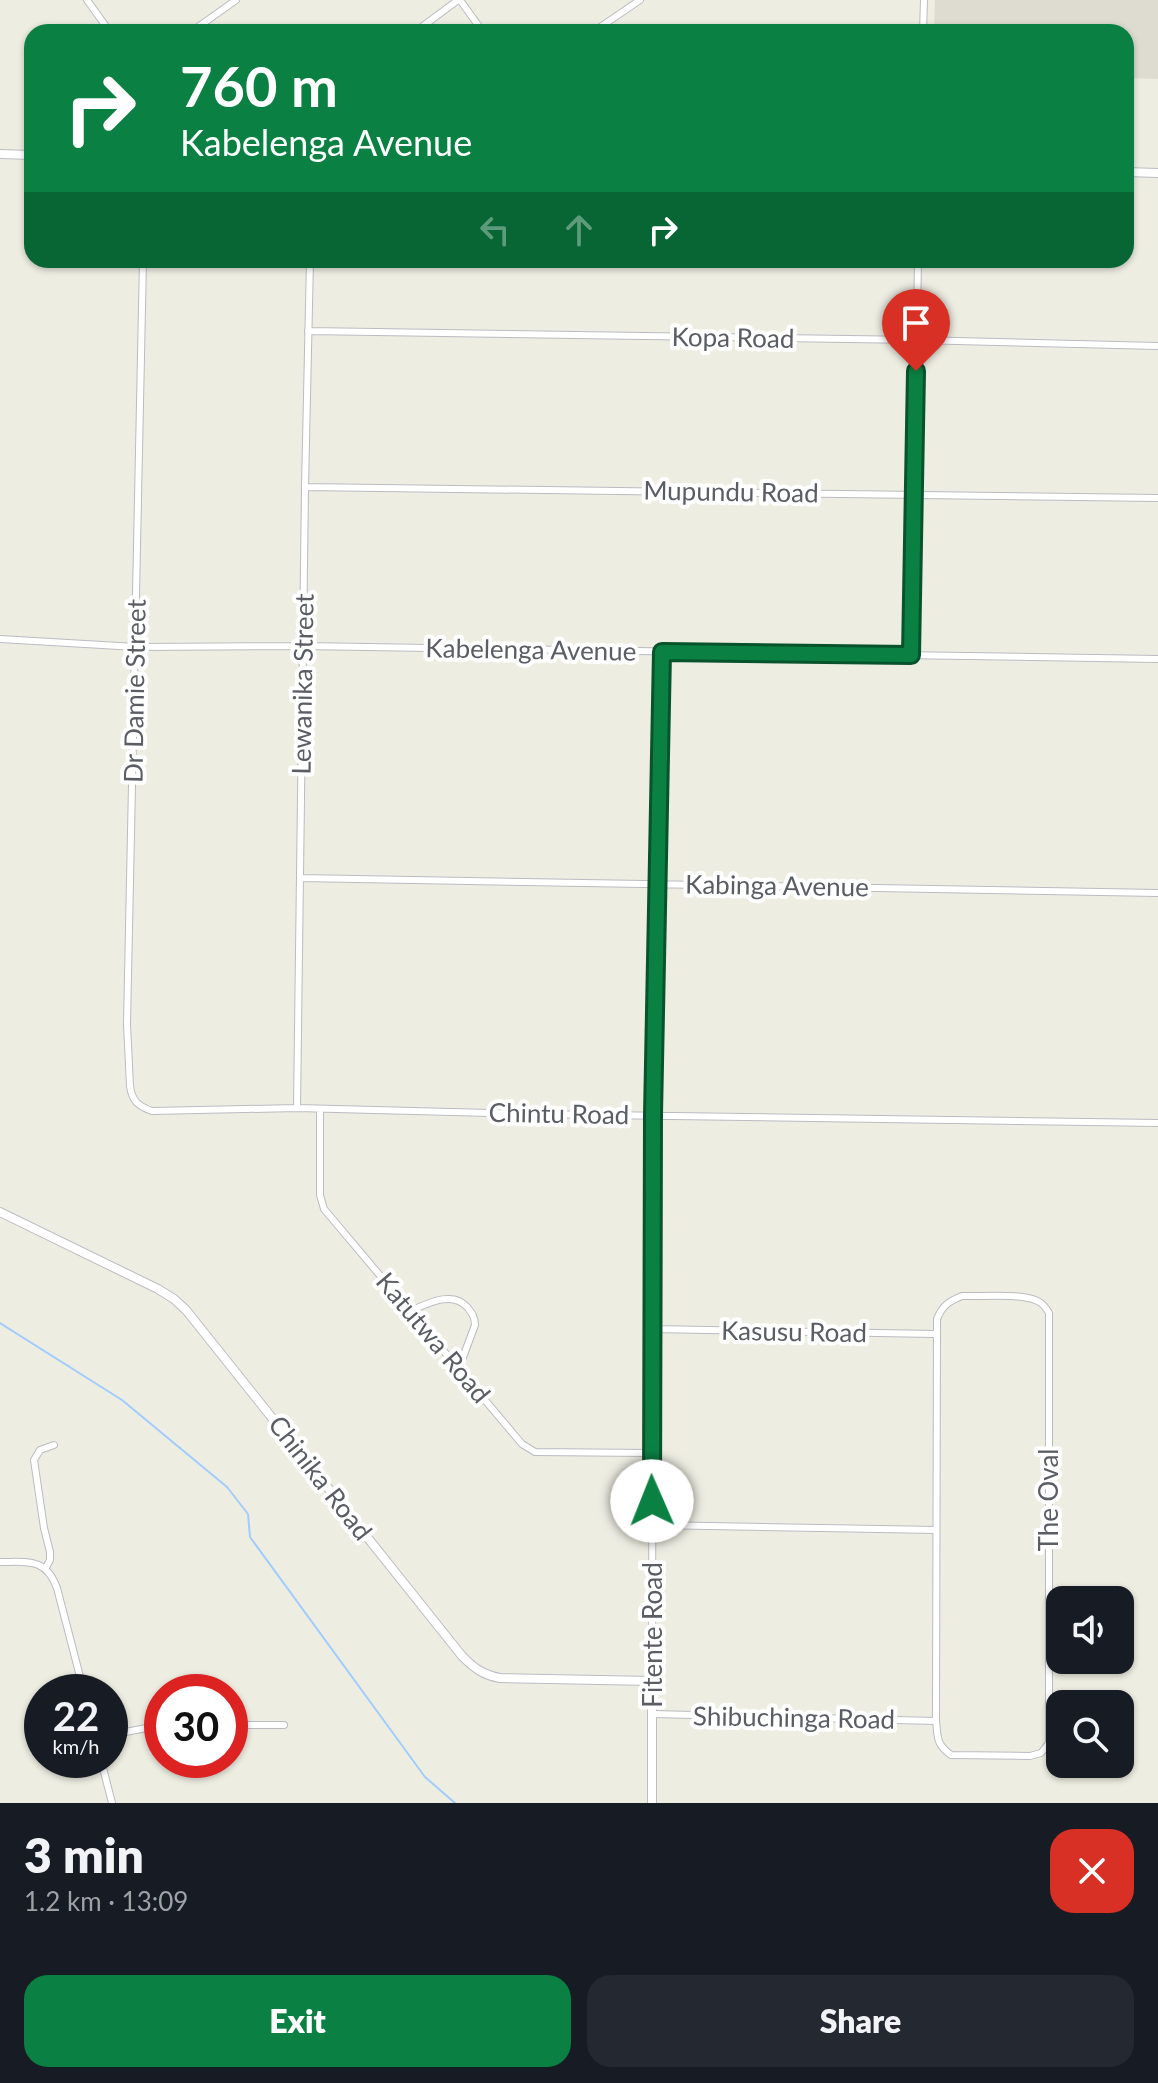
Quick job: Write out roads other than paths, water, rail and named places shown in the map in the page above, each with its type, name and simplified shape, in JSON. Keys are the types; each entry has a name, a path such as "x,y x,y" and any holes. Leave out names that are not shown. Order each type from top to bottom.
{"main road":[{"path":"0,154 24,155"},
{"path":"1134,172 1158,173"},
{"name":"Chinika Road","path":"0,1212 158,1289 186,1310 476,1670 500,1678 652,1681"},
{"name":"Fitente Road","path":"652,1681 652,1803"}],"street":[{"path":"87,0 104,24"},
{"path":"202,24 236,0"},
{"path":"426,24 459,0 477,24"},
{"path":"605,24 640,0"},
{"path":"923,24 924,0"},
{"name":"Dr Damie Street","path":"143,268 127,1024 131,1096 135,1103 152,1111"},
{"name":"Lewanika Street","path":"297,1108 310,268"},
{"path":"911,655 918,268"},
{"name":"Kopa Road","path":"308,331 1158,346"},
{"name":"Mupundu Road","path":"305,487 1158,498"},
{"name":"Kabelenga Avenue","path":"0,639 136,647 304,646 1158,659"},
{"name":"Fitente Road","path":"652,1681 653,1115 662,652"},
{"name":"Kabinga Avenue","path":"300,878 1158,893"},
{"name":"Chintu Road","path":"152,1111 297,1108 1158,1123"},
{"name":"Katutwa Road","path":"320,1109 320,1195 324,1209 527,1449 535,1452 651,1453"},
{"name":"The Oval","path":"962,1296 1034,1300 1045,1305 1049,1313 1049,1743 1041,1753 1030,1756 951,1755 938,1742 936,1334 941,1309 949,1301 962,1296"},
{"path":"410,1311 453,1298 469,1309 475,1318 475,1325 459,1368"},
{"name":"Kasusu Road","path":"652,1329 936,1334"},
{"path":"45,1569 50,1552 34,1460 40,1450 54,1445"},
{"path":"653,1525 936,1530"},
{"path":"0,1562 34,1563 45,1569 57,1588 79,1674"},
{"name":"Shibuchinga Road","path":"653,1714 936,1721"},
{"path":"248,1725 284,1725"},
{"path":"106,1778 112,1803"}],"waterway":[{"path":"0,1323 122,1400 227,1487 248,1514 250,1537 425,1777 455,1803"}]}
